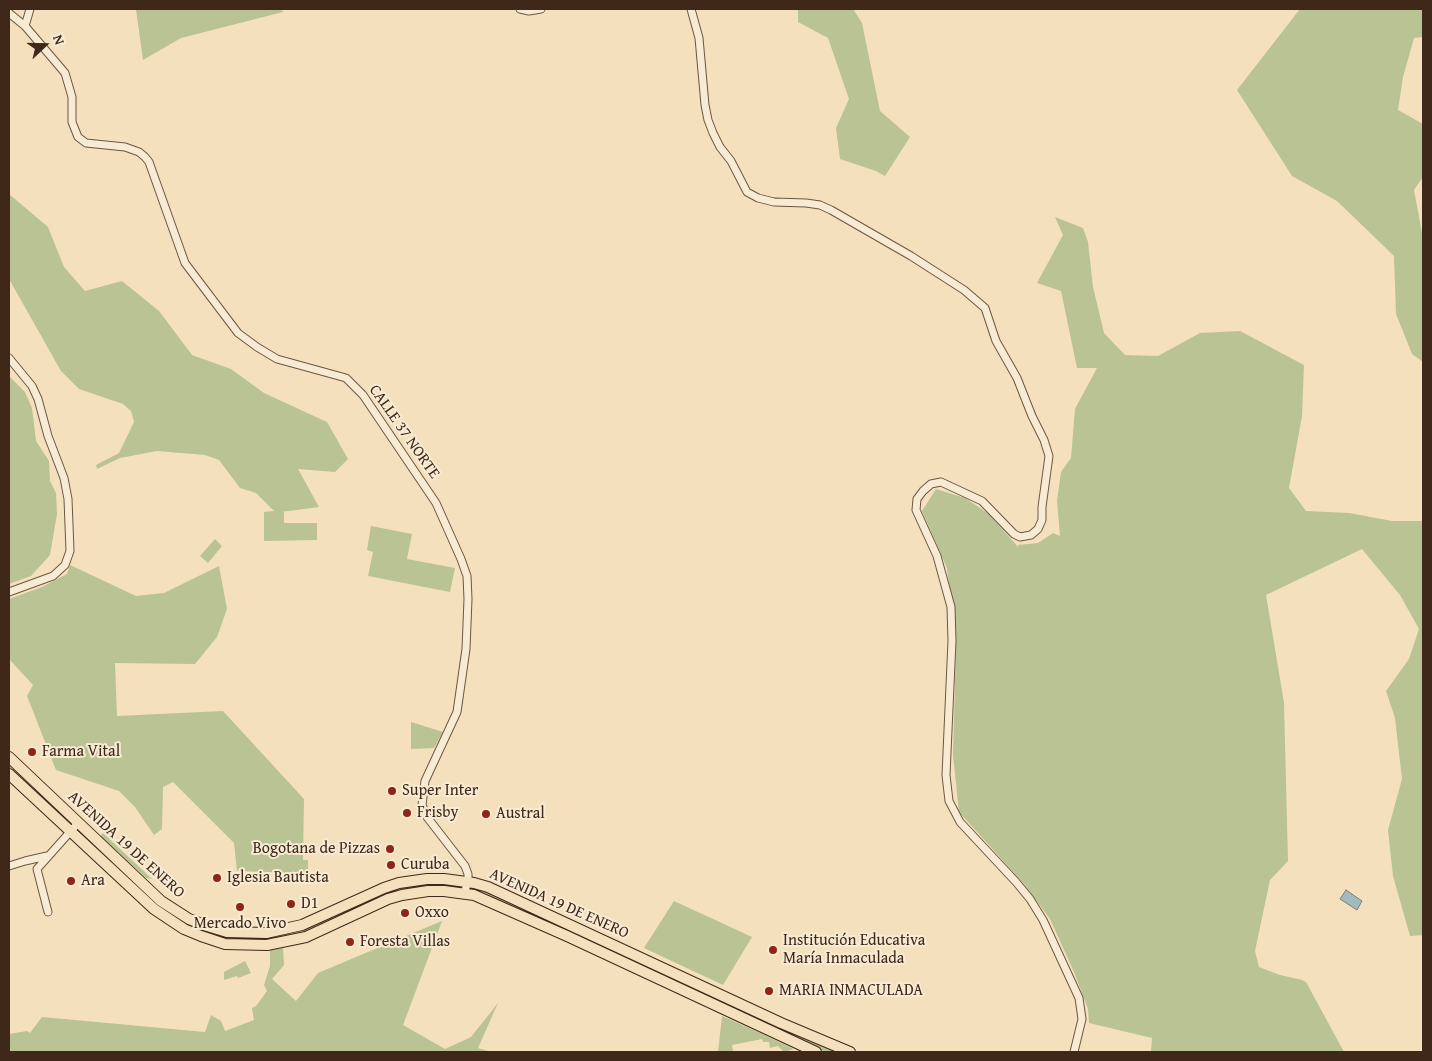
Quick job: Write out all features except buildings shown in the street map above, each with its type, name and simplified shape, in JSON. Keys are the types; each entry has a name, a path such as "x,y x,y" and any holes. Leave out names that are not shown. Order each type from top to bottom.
{"main road":[{"name":"AVENIDA 19 DE ENERO","path":"9,757 161,901 189,919 227,932 266,933 293,928 310,922 384,888 410,881 444,879 468,882 488,887 781,1023 850,1052"},
{"name":"AVENIDA 19 DE ENERO","path":"9,774 154,909 184,929 225,944 258,946 287,942 306,937 388,899 402,895 428,891 464,893 484,898 816,1052"}],"street":[{"path":"25,26 30,9"},
{"path":"520,9 529,11 541,9"},
{"path":"691,9 699,38 708,120 720,147 731,161 747,192 758,198 774,202 820,205 894,246 964,290 985,308 996,341 1020,383 1032,416 1044,440 1049,456 1042,520 1038,529 1031,535 1020,536 1014,534 982,501 942,482 932,484 922,491 916,510 937,556 950,607 952,641 946,775 949,801 960,822 1016,882 1030,899 1043,920 1079,998 1082,1019 1074,1052"},
{"name":"CALLE 37 NORTE","path":"9,13 25,26 65,73 72,97 72,122 78,137 86,143 125,147 139,152 149,162 185,263 238,333 257,348 277,359 346,378 363,395 436,503 462,559 467,576 468,608 466,649 458,712 425,781 422,805 427,817 465,866 468,882"},
{"path":"9,358 32,386 38,399 48,436 64,478 68,499 70,551 65,565 53,576 9,592"},
{"path":"48,912 37,869 78,823"},
{"path":"9,866 48,856"},
{"path":"464,893 468,882"}],"green space":[{"path":"136,9 282,9 283,12 181,38 143,60"},
{"path":"798,9 853,9 862,23 880,111 910,137 885,176 840,159 836,128 849,99 828,38 798,22"},
{"path":"1300,9 1423,9 1423,37 1414,38 1403,77 1398,110 1423,124 1423,177 1414,190 1423,238 1423,362 1412,354 1396,314 1394,256 1337,201 1292,176 1237,90"},
{"path":"9,194 48,227 64,267 85,291 122,281 159,311 192,355 231,369 264,393 327,422 348,459 335,472 298,469 319,507 281,512 284,512 284,523 317,523 317,540 264,541 264,512 274,511 256,493 240,488 219,460 205,455 157,451 120,458 97,469 96,465 119,453 134,422 131,411 123,404 79,389 61,371 9,279"},
{"path":"1055,217 1083,228 1088,242 1093,287 1104,333 1125,355 1158,356 1200,333 1240,331 1304,365 1302,416 1289,488 1306,511 1349,513 1392,521 1423,521 1423,935 1410,936 1393,876 1388,830 1402,779 1395,718 1386,691 1409,659 1419,629 1400,595 1362,549 1266,595 1284,703 1288,861 1270,880 1255,951 1259,967 1306,982 1344,1052 1151,1052 1152,1038 1089,1023 1088,1009 1050,919 1024,884 959,812 953,755 956,647 947,568 922,511 936,489 965,498 989,514 1018,547 1018,545 1038,543 1053,533 1060,536 1057,501 1061,472 1071,458 1075,409 1097,368 1077,368 1061,291 1037,283 1063,235"},
{"path":"9,376 25,392 32,408 36,441 49,461 50,481 56,493 57,514 50,555 31,576 9,584"},
{"path":"371,526 412,534 407,559 455,568 450,592 368,576 373,552 367,550"},
{"path":"215,539 222,546 208,563 200,556"},
{"path":"70,565 136,596 164,593 219,566 227,609 217,637 195,664 115,663 117,716 223,711 304,799 303,860 308,860 308,876 305,876 304,873 237,871 234,843 173,782 163,787 162,829 154,835 135,807 119,791 56,770 27,696 33,685 9,659 9,599 42,587 67,574"},
{"path":"411,722 443,732 434,748 411,749"},
{"path":"9,762 73,823 70,826 9,769"},
{"path":"81,831 159,903 226,935 256,938 258,940 225,940 186,926 156,907 78,833"},
{"path":"103,833 152,879 146,878 100,836"},
{"path":"430,882 451,885 448,888 414,887 397,892 304,934 282,939 273,937 302,931 377,895 397,888"},
{"path":"472,887 492,892 836,1052 821,1052 812,1046 490,896 472,891"},
{"path":"674,901 752,937 723,985 644,948"},
{"path":"442,921 403,1025 445,1049 471,1037 498,1003 478,1048 491,1052 9,1052 9,1034 27,1031 30,1033 42,1017 205,1032 211,1015 221,1021 225,1031 254,1020 252,1008 256,1006 267,991 264,985 270,966 270,950 283,948 284,965 272,979 296,1001 318,973"},
{"path":"245,961 251,973 238,978 237,976 224,980 224,972"},
{"path":"722,1016 794,1049 784,1052 778,1046 770,1048 769,1042 763,1042 762,1039 732,1045 733,1052 718,1052"}],"water":[{"path":"1346,890 1362,901 1357,910 1340,899"}],"place":[{"name":"Farma Vital","path":"32,752"},
{"name":"Super Inter","path":"392,791"},
{"name":"Frisby","path":"407,813"},
{"name":"Austral","path":"486,814"},
{"name":"Bogotana de Pizzas","path":"390,849"},
{"name":"Curuba","path":"391,865"},
{"name":"Iglesia Bautista","path":"217,878"},
{"name":"Ara","path":"71,881"},
{"name":"D1","path":"291,904"},
{"name":"Mercado Vivo","path":"240,907"},
{"name":"Oxxo","path":"405,913"},
{"name":"Foresta Villas","path":"350,942"},
{"name":"Institución Educativa María Inmaculada","path":"773,950"},
{"name":"MARIA INMACULADA","path":"769,991"}]}
